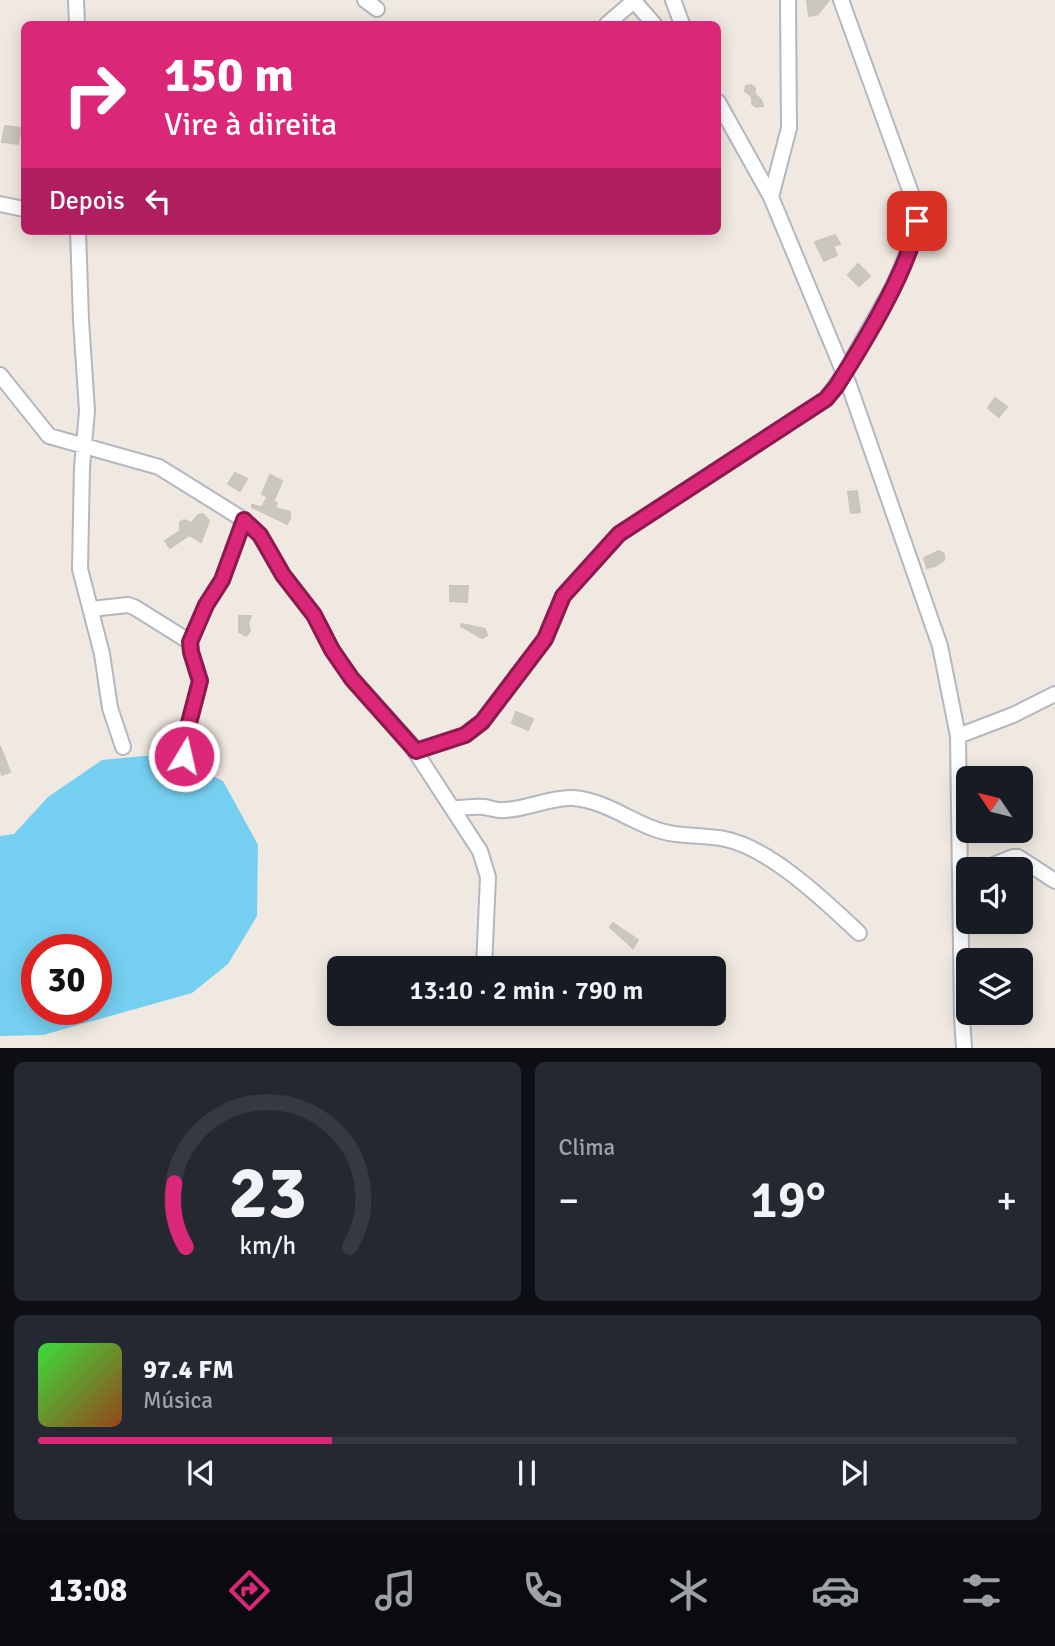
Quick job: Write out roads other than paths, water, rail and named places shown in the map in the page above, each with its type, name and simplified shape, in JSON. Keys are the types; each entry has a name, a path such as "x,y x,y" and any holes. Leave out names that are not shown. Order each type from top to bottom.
{"street":[{"path":"76,0 77,21"},
{"path":"365,0 377,9"},
{"path":"673,0 681,21"},
{"path":"771,197 789,128 788,0"},
{"path":"416,751 465,735 482,722 545,639 563,596 619,534 826,399 844,374 893,287 915,236 917,221 915,204 841,0"},
{"path":"610,21 633,1 651,21"},
{"path":"721,107 771,197 844,374 902,532 940,646 958,736 963,857"},
{"path":"0,204 21,208"},
{"path":"78,235 81,332 87,394 79,559 104,666 110,708 123,747"},
{"path":"0,375 44,433 159,467 244,520 260,535 283,575 314,615 332,650 352,679 416,751 480,851 488,877 485,956"},
{"path":"184,756 200,681 190,642 206,605 222,580 244,520"},
{"path":"91,609 128,605 190,642"},
{"path":"958,736 1013,715 1055,694"},
{"path":"453,808 484,807 506,810 563,798 576,798 609,807 668,833 726,839 762,855 785,871 818,895 859,933"},
{"path":"1033,866 1055,880"},
{"path":"964,934 964,1048"}],"water":[{"path":"165,754 223,781 258,845 257,916 228,964 192,993 112,1016 112,934 21,934 21,1025 78,1025 43,1035 0,1036 0,836 14,834 48,797 102,760"}]}
